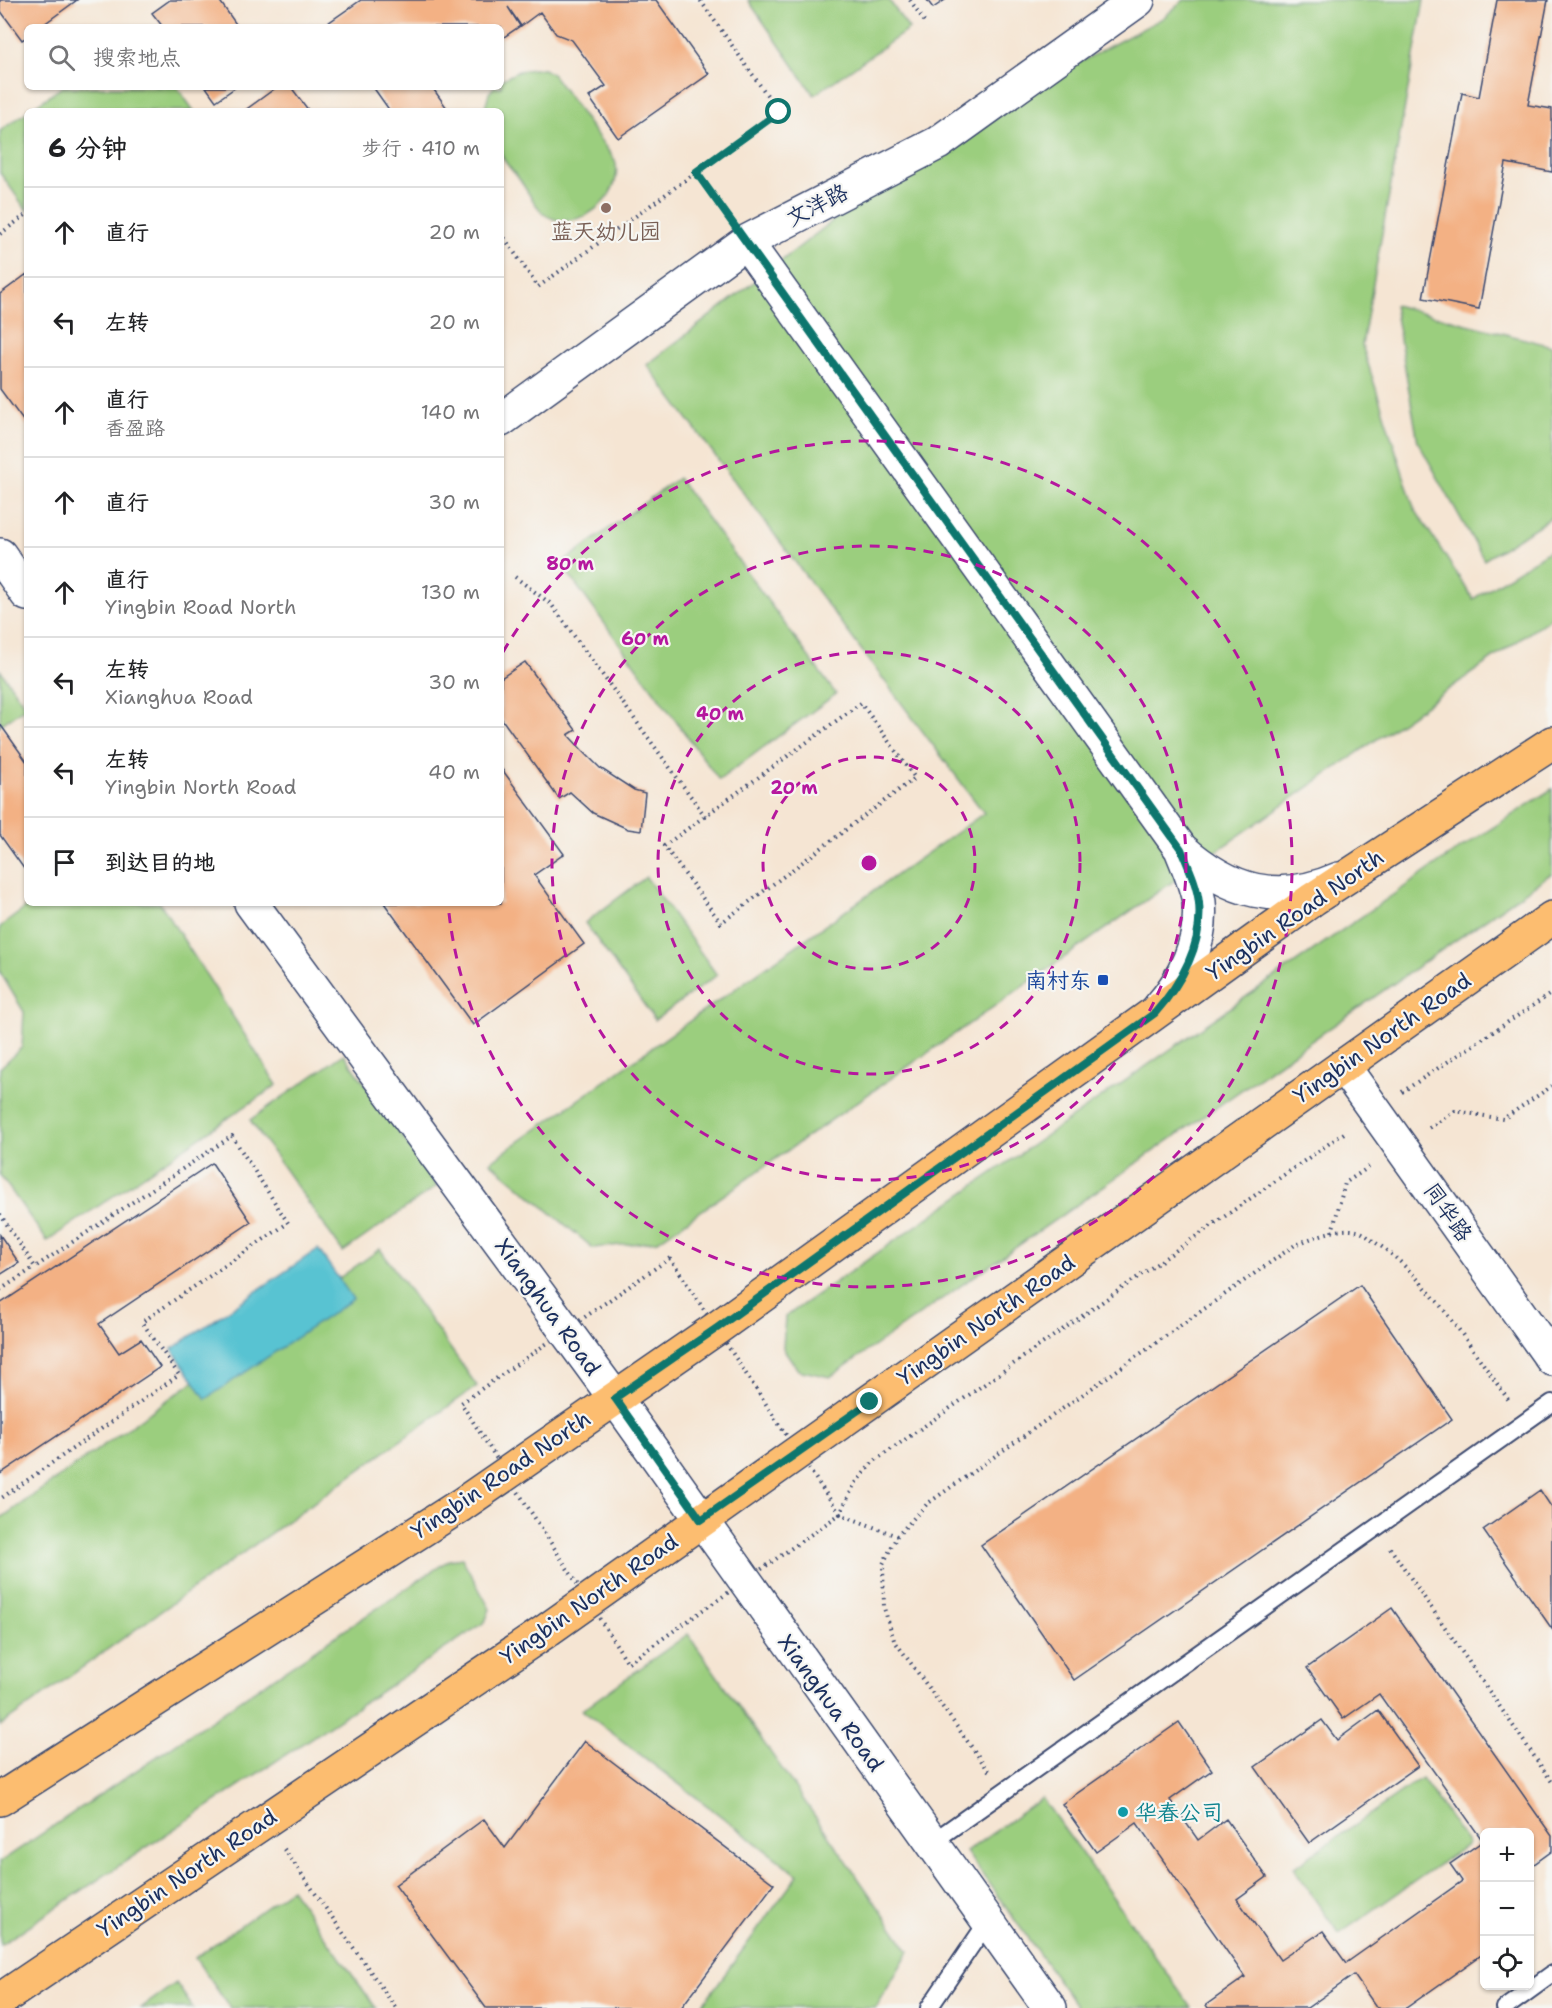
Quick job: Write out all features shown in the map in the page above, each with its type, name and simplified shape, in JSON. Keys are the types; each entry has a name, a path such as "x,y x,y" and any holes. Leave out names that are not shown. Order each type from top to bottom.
{"main road":[{"name":"Yingbin Road North","path":"0,1799 461,1504 726,1322 1313,899 1552,743"},
{"name":"Yingbin North Road","path":"0,2000 543,1632 1552,918"}],"street":[{"name":"文洋路","path":"504,418 746,242 938,143 1138,0"},
{"path":"746,242 1181,849 1203,869 1230,883 1264,892 1318,888 1354,872"},
{"path":"0,555 24,590"},
{"path":"1155,1013 1181,979 1198,932 1199,903 1193,877 1181,849"},
{"name":"Xianghua Road","path":"253,906 615,1398 1050,2008"},
{"name":"同华路","path":"1343,1066 1552,1359"}],"lane":[{"path":"931,1843 1552,1403"},
{"path":"930,2008 988,1921"},
{"path":"1505,2008 1552,1974"}],"path":[{"path":"504,237 538,287 779,112 700,0"},
{"path":"910,0 925,22"},
{"path":"696,172 746,242"},
{"path":"0,234 24,216"},
{"path":"515,577 551,604 705,816"},
{"path":"861,703 915,778 721,923 664,846 705,816 861,703"},
{"path":"897,1536 840,1514 854,1485 873,1462 1376,1110 1552,993"},
{"path":"0,1290 232,1136 288,1222 142,1322 179,1376 0,1499"},
{"path":"0,1214 35,1267"},
{"path":"1003,1791 894,1640 884,1608 883,1564 897,1536 927,1504 1285,1251 1295,1245 1332,1232 1358,1231 1383,1247 1410,1270 1436,1301 1525,1423"},
{"path":"1376,1528 1552,1782"},
{"path":"264,1821 396,2008"}],"green space":[{"path":"748,0 889,0 909,29 814,95"},
{"path":"1184,0 1424,0 1362,345 1414,508 1473,599 1552,549 1552,617 658,1241 593,1248 490,1162 984,813 647,365 870,192 1055,62 1080,62 1163,18"},
{"path":"544,69 553,75 615,160 616,174 613,188 605,200 582,217 556,220 544,214 504,160 504,108 485,108 492,90 504,90 504,78 519,71"},
{"path":"58,90 179,90 192,108 32,108"},
{"path":"24,114 24,207 0,173 0,131"},
{"path":"1394,305 1552,346 1552,517 1484,560 1418,442"},
{"path":"678,478 836,694 719,780 561,564"},
{"path":"0,670 24,704 24,708 0,725"},
{"path":"1552,789 1552,873 830,1377 798,1370 783,1348 785,1317 1446,858"},
{"path":"646,877 717,975 655,1020 585,923"},
{"path":"28,906 162,906 277,1085 47,1241 0,1175 0,1068 22,1047 24,1012 0,972 0,927"},
{"path":"344,1054 437,1186 343,1252 250,1120"},
{"path":"380,1249 477,1386 0,1726 0,1519"},
{"path":"462,1558 490,1609 485,1622 0,1945 0,1862 449,1560"},
{"path":"688,1634 909,1951 876,2008 700,2008 798,1875 582,1710"},
{"path":"1422,1778 1468,1844 1339,1934 1293,1868"},
{"path":"1042,1798 1192,2008 1078,2008 966,1852"},
{"path":"291,1889 376,2008 230,2008 195,1958"},
{"path":"176,1983 193,2008 141,2008"}],"water":[{"path":"318,1249 353,1299 206,1399 172,1349"}],"building":[{"path":"0,0 77,0 44,24 24,24 24,39 22,40 0,10"},
{"path":"170,0 219,0 236,24 161,24 152,13"},
{"path":"361,0 656,0 709,74 618,138 589,97 606,86 572,40 556,34 540,12 521,26 508,7 520,26 504,37 504,24 328,23"},
{"path":"927,0 945,0 933,8"},
{"path":"1497,0 1548,0 1528,105 1552,109 1552,172 1506,163 1479,309 1423,298 1462,93 1479,97"},
{"path":"208,90 232,90 216,101"},
{"path":"273,90 293,90 307,108 248,108"},
{"path":"375,90 434,90 447,108 388,108"},
{"path":"24,276 24,422 0,389 0,294"},
{"path":"525,662 576,730 568,735 600,768 634,790 645,793 641,831 628,829 593,813 570,792 559,799 504,722 504,676"},
{"path":"0,724 24,758 24,869 0,835"},
{"path":"504,772 564,854 534,875 584,944 473,1025 386,906 504,906"},
{"path":"212,1163 251,1222 99,1324 119,1353 141,1339 160,1367 0,1474 0,1304"},
{"path":"0,1235 19,1263 0,1275"},
{"path":"1360,1285 1452,1419 1074,1680 981,1545"},
{"path":"1540,1490 1552,1508 1552,1629 1483,1530"},
{"name":"华春公司","path":"1392,1608 1552,1836 1552,1851 1534,1864 1534,1828 1480,1828 1480,1837 1379,1694 1343,1719 1307,1668"},
{"path":"1378,1710 1418,1766 1309,1843 1255,1767 1322,1720 1337,1740"},
{"name":"华春公司","path":"1179,1722 1212,1770 1170,1800 1198,1840 1226,1819 1267,1877 1237,1899 1280,1960 1323,1931 1346,1963 1462,1881 1450,1864 1480,1843 1480,1956 1406,2008 1377,2008 1354,1975 1307,2008 1208,2008 1206,2005 1245,1977 1137,1823 1096,1852 1062,1804"},
{"path":"585,1741 774,1884 681,2008 486,2008 395,1885 484,1819 505,1848"}],"place":[{"name":"蓝天幼儿园","path":"606,208"},
{"name":"南村东","path":"1103,980"},
{"name":"华春公司","path":"1123,1812"}],"route":[{"path":"779,112 696,172 1181,849 1193,877 1199,903 1198,932 1191,957 1172,994 1155,1013 717,1328 615,1398 701,1520 870,1402"}]}
